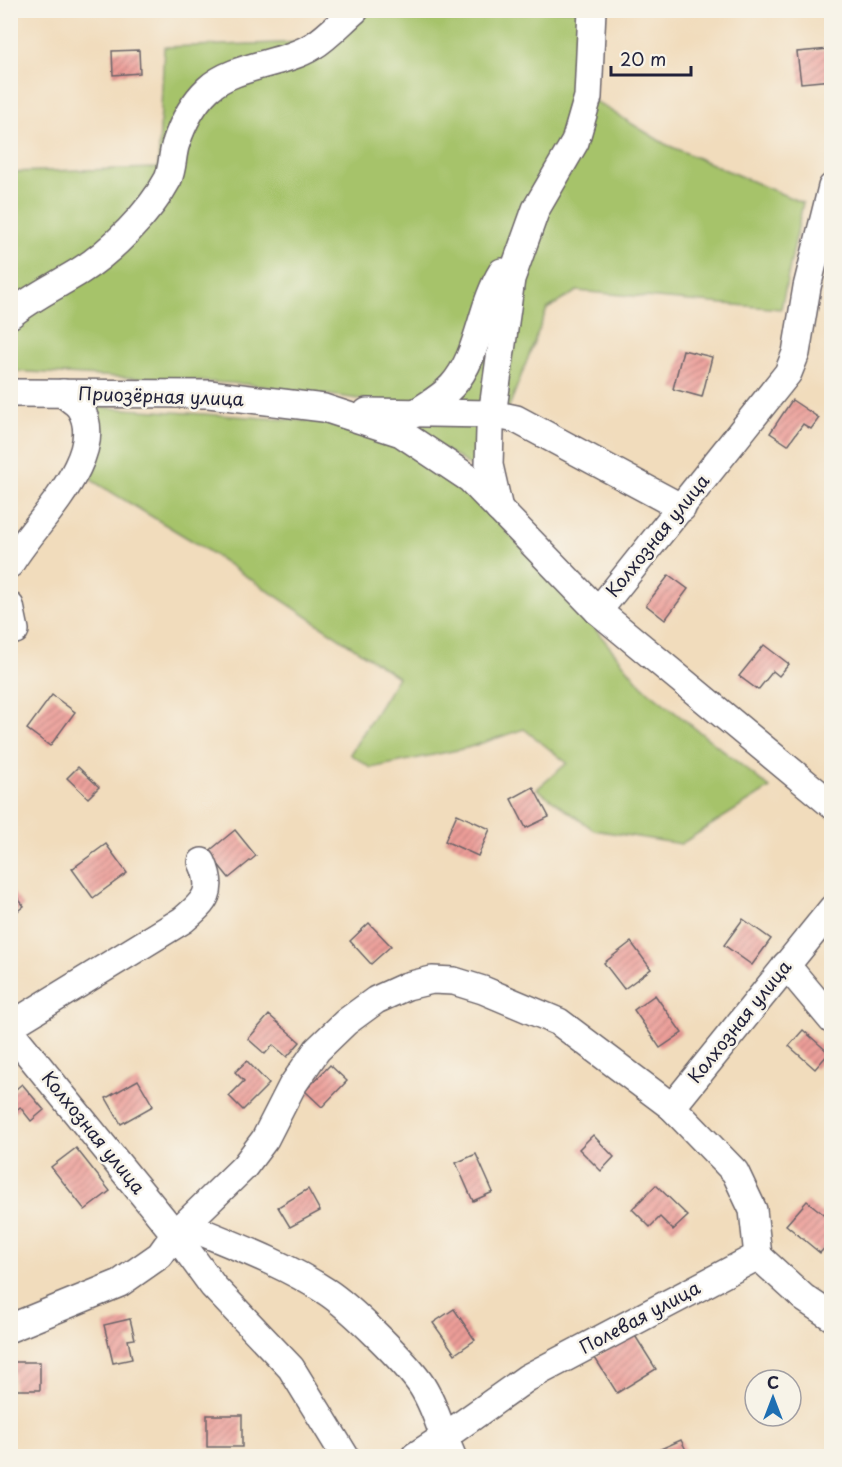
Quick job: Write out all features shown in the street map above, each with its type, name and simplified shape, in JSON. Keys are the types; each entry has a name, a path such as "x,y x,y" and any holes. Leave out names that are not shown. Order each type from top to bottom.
{"street":[{"path":"10,315 29,300 82,270 119,239 147,208 169,178 176,143 192,105 210,86 230,75 256,68 313,46 355,10"},
{"path":"500,510 489,465 492,414 510,279 536,209 575,142 582,120 588,97 592,10"},
{"name":"Колхозная улица","path":"831,188 807,287 796,353 788,374 598,611 831,805"},
{"path":"414,414 440,397 453,385 465,366 499,276 528,230"},
{"name":"Приозёрная улица","path":"10,393 209,394 324,408 401,433 470,479 598,611"},
{"path":"10,564 79,466 87,442 86,422 80,407 63,393"},
{"path":"324,408 414,414 492,414 516,419 682,508"},
{"path":"10,1026 183,920 198,907 206,896 209,884 202,862"},
{"name":"Колхозная улица","path":"672,1107 831,909"},
{"path":"786,965 831,1020"},
{"path":"10,1328 120,1282 160,1255 180,1230 244,1167 258,1148 292,1086 317,1050 346,1022 376,1000 407,986 432,980 454,981 515,1001 559,1022 672,1107 735,1172 753,1210 759,1256 804,1298 831,1317"},
{"name":"Колхозная улица","path":"10,1031 180,1230 213,1286 291,1368 345,1456"},
{"path":"180,1230 270,1260 328,1293 379,1339 420,1384 433,1406 448,1447"},
{"name":"Полевая улица","path":"415,1456 448,1447 527,1378 759,1256"}],"green space":[{"path":"582,10 580,92 665,144 803,203 781,309 577,291 547,309 483,474 367,400 245,384 11,371 10,172 158,168 164,47 335,41 368,11"},
{"path":"94,407 325,422 390,442 436,468 480,503 573,602 642,686 770,788 681,844 594,830 537,789 567,763 524,729 467,748 371,768 350,754 398,677 199,545 91,480 98,460 100,444"}],"building":[{"path":"829,49 832,80 801,83 797,52"},
{"path":"139,50 140,73 113,75 112,51"},
{"path":"683,350 712,357 702,397 673,389"},
{"path":"792,400 819,418 811,429 803,424 788,445 770,433"},
{"path":"669,575 688,589 665,620 646,605"},
{"path":"764,645 789,664 779,676 773,671 758,690 739,676"},
{"path":"52,695 75,712 50,746 27,729"},
{"path":"78,767 99,787 88,798 67,778"},
{"path":"533,787 549,817 526,828 511,799"},
{"path":"457,814 490,829 478,856 445,841"},
{"path":"235,830 256,856 229,878 208,852"},
{"path":"106,844 127,873 93,898 72,869"},
{"path":"10,889 24,906 10,917"},
{"path":"743,919 771,939 752,965 724,945"},
{"path":"369,923 391,946 371,964 350,941"},
{"path":"631,942 651,969 624,989 604,963"},
{"path":"655,995 682,1033 660,1048 634,1010"},
{"path":"269,1015 300,1042 287,1057 273,1045 265,1054 248,1039"},
{"path":"803,1030 829,1053 815,1069 789,1046"},
{"path":"247,1061 269,1084 243,1110 229,1096 244,1081 235,1072"},
{"path":"330,1065 347,1081 322,1107 305,1091"},
{"path":"138,1080 153,1106 121,1124 106,1098"},
{"path":"22,1084 44,1110 31,1121 20,1107 10,1116 10,1094"},
{"path":"593,1135 614,1157 601,1171 579,1149"},
{"path":"76,1148 110,1191 85,1210 51,1167"},
{"path":"476,1154 493,1192 473,1201 456,1163"},
{"path":"656,1185 688,1216 673,1230 660,1217 650,1227 632,1209"},
{"path":"308,1189 320,1211 290,1227 278,1207"},
{"path":"807,1201 832,1221 832,1240 820,1253 786,1225"},
{"path":"454,1309 475,1340 455,1354 433,1323"},
{"path":"130,1319 135,1339 128,1340 132,1359 113,1363 104,1325"},
{"path":"634,1334 656,1369 617,1393 595,1358"},
{"path":"13,1362 40,1362 40,1390 14,1390"},
{"path":"207,1415 242,1415 242,1447 207,1447"},
{"path":"681,1440 689,1456 645,1456"}]}
